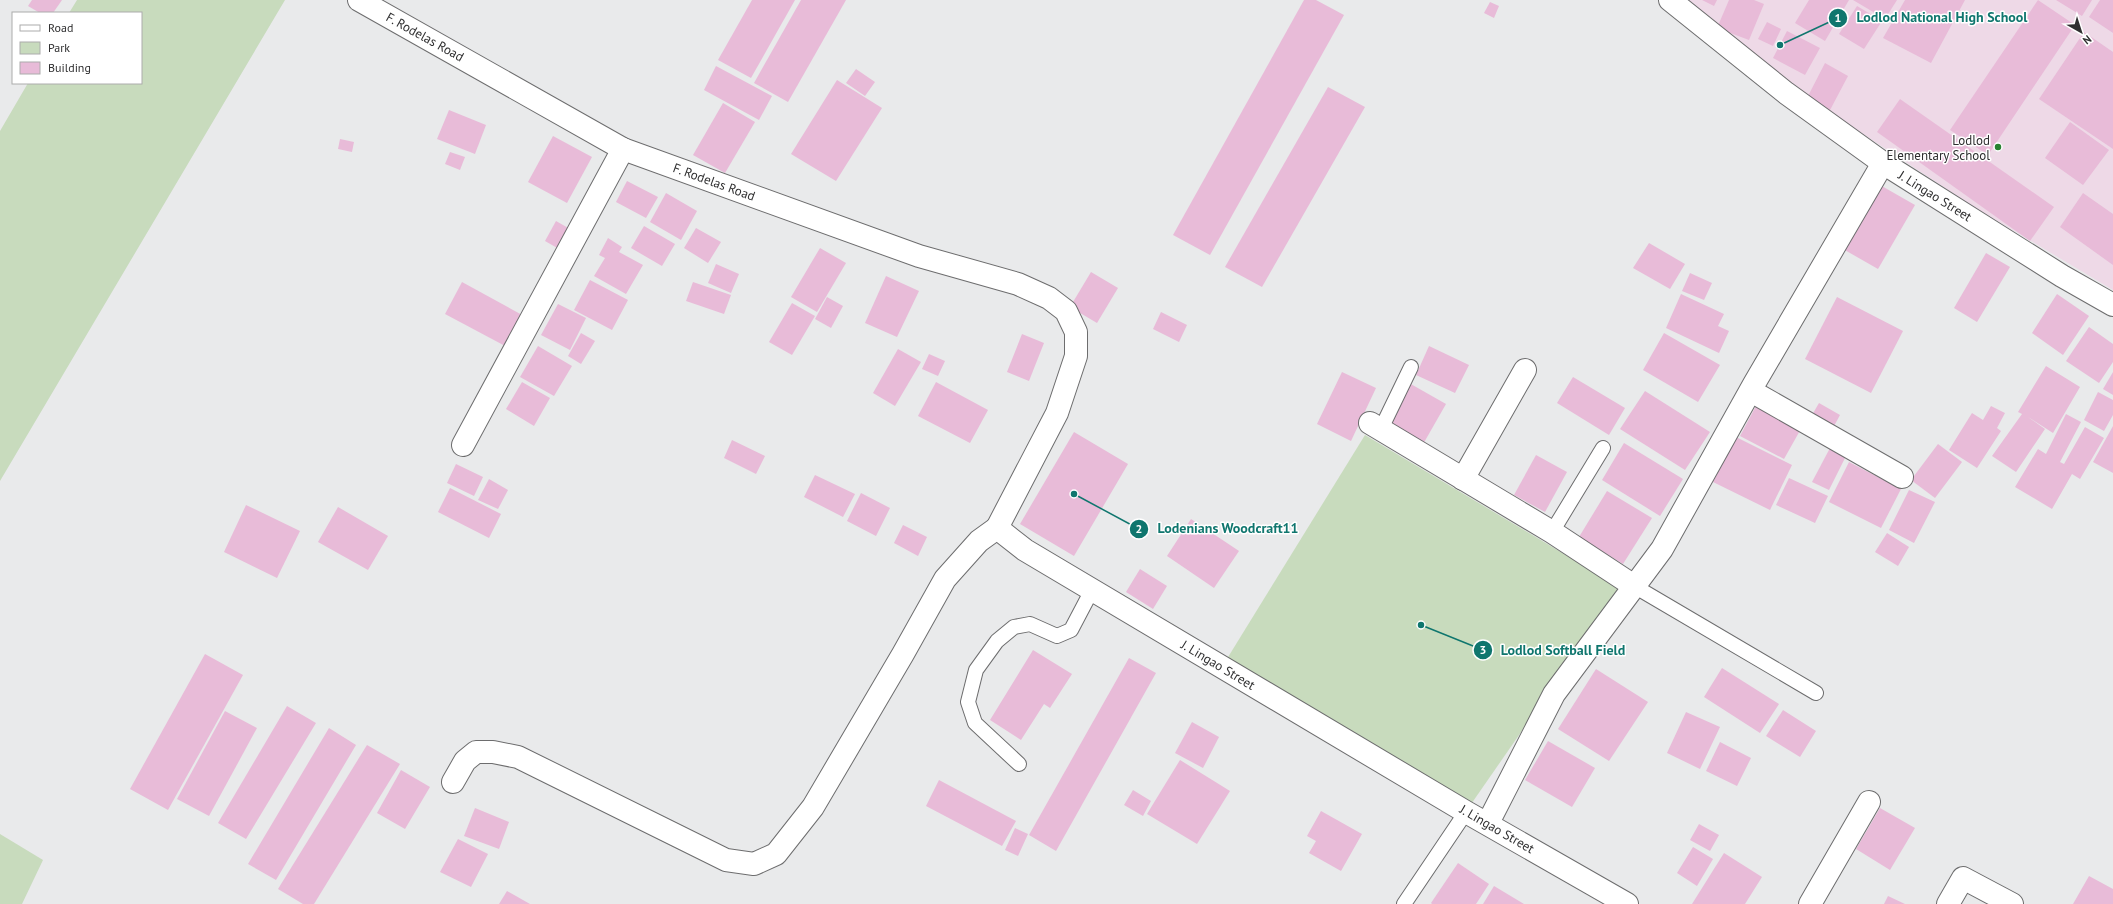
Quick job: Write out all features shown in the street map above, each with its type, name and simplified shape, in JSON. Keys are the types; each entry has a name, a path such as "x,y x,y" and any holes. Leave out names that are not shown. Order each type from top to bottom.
{"street":[{"name":"F. Rodelas Road","path":"359,0 623,149 919,256 1018,284 1049,298 1066,312 1076,332 1076,356 1057,413 997,528"},
{"name":"J. Lingao Street","path":"1670,0 1786,93 1883,163 2062,276 2113,305"},
{"path":"462,445 623,149"},
{"path":"1488,823 1554,694 1662,549 1751,391 1883,163"},
{"path":"1464,479 1524,370"},
{"path":"1751,391 1902,478"},
{"path":"1376,426 1552,532 1634,586"},
{"path":"453,782 465,761 476,752 493,752 518,757 726,860 754,864 776,854 813,807 903,654 945,579 979,540 997,528"},
{"name":"J. Lingao Street","path":"997,528 1025,550 1092,590 1466,812 1488,823 1627,904"},
{"path":"1810,904 1869,802"},
{"path":"1948,904 1963,878 2012,904"}],"lane":[{"path":"1376,426 1411,367"},
{"path":"1552,532 1602,448"},
{"path":"1634,586 1816,694"},
{"path":"1019,764 975,723 968,702 976,670 997,641 1014,627 1030,624 1056,636 1071,630 1092,590"},
{"path":"1404,904 1466,812"}],"shaded area":[{"name":"Lodlod Elementary School","path":"1677,0 2113,0 2113,290 1971,205 1796,90"}],"green space":[{"path":"77,0 285,0 0,481 0,131 27,84 142,84 142,12 70,12"},
{"path":"1365,435 1621,588 1467,810 1225,662"},
{"path":"0,834 43,860 22,904 0,904"}],"building":[{"path":"32,0 62,0 54,12 38,12 28,6"},
{"path":"752,0 795,0 751,78 718,60"},
{"path":"801,0 846,0 788,102 754,83"},
{"path":"1304,0 1316,0 1344,15 1210,255 1173,235"},
{"path":"1702,0 1717,0 1714,6"},
{"path":"1729,0 1754,0 1764,4 1749,40 1717,28"},
{"path":"1809,0 1849,0 1825,41 1795,23"},
{"path":"1853,0 1897,0 1885,19"},
{"path":"1905,0 1965,0 1931,63 1883,38"},
{"path":"2038,0 2075,25 1988,155 1950,130"},
{"path":"2056,0 2092,0 2082,16"},
{"path":"2100,0 2113,0 2113,33 2089,17"},
{"path":"1490,2 1499,6 1494,18 1484,13"},
{"path":"1857,6 1882,21 1864,49 1839,34"},
{"path":"1767,22 1781,29 1773,46 1758,39"},
{"path":"1787,31 1820,48 1805,75 1773,58"},
{"path":"2084,32 2113,52 2113,149 2039,99"},
{"path":"1825,63 1848,76 1829,112 1806,100"},
{"path":"716,66 772,96 759,120 704,90"},
{"path":"856,69 875,82 865,96 846,83"},
{"path":"837,80 882,108 836,181 791,154"},
{"path":"1328,87 1365,107 1262,287 1225,267"},
{"path":"1900,99 2054,207 2030,241 1877,132"},
{"path":"723,103 755,122 725,173 693,155"},
{"path":"449,110 486,125 475,154 437,139"},
{"path":"2070,122 2109,150 2083,185 2045,158"},
{"path":"553,136 592,157 567,203 528,182"},
{"path":"340,139 354,142 352,152 338,149"},
{"path":"450,152 465,157 460,170 445,164"},
{"path":"627,181 658,197 646,218 616,202"},
{"path":"1880,185 1915,205 1878,269 1843,249"},
{"path":"666,193 697,211 681,240 650,222"},
{"path":"2083,193 2113,214 2113,265 2060,227"},
{"path":"556,221 570,229 559,249 545,241"},
{"path":"644,226 675,244 662,266 631,248"},
{"path":"696,228 721,242 708,263 684,248"},
{"path":"608,238 622,247 619,252 643,265 626,294 594,276 605,258 599,255"},
{"path":"1649,243 1685,264 1670,289 1633,268"},
{"path":"820,248 846,263 817,312 791,297"},
{"path":"1986,253 2010,267 1977,322 1954,308"},
{"path":"716,264 739,274 731,293 708,283"},
{"path":"1091,272 1118,288 1097,323 1070,307"},
{"path":"1690,273 1712,283 1704,300 1682,291"},
{"path":"886,276 919,291 897,337 865,323"},
{"path":"590,280 628,300 612,330 574,310"},
{"path":"462,282 524,316 507,347 445,314"},
{"path":"693,282 731,295 724,314 686,301"},
{"path":"1681,294 1724,314 1718,326 1729,331 1719,353 1666,328"},
{"path":"2057,294 2089,316 2063,355 2032,333"},
{"path":"827,297 843,306 831,328 815,319"},
{"path":"1837,297 1903,331 1871,393 1805,359"},
{"path":"792,303 815,316 792,355 769,342"},
{"path":"558,304 586,318 570,350 541,335"},
{"path":"1161,312 1187,325 1179,342 1153,329"},
{"path":"2089,327 2113,344 2113,362 2099,383 2066,361"},
{"path":"581,333 595,341 581,364 568,356"},
{"path":"1664,333 1720,365 1698,402 1643,370"},
{"path":"1022,334 1044,343 1029,381 1007,372"},
{"path":"538,346 572,366 554,396 520,377"},
{"path":"1429,346 1469,365 1455,393 1416,375"},
{"path":"898,349 921,362 895,406 873,393"},
{"path":"929,354 945,361 938,376 922,369"},
{"path":"2046,366 2080,387 2053,433 2028,417 2045,429 2016,472 1992,456 2022,414 2018,412"},
{"path":"1342,372 1376,388 1351,441 1317,424"},
{"path":"2113,372 2113,395 2103,389"},
{"path":"1573,377 1625,408 1609,435 1557,403"},
{"path":"522,382 550,398 534,426 506,409"},
{"path":"936,382 988,410 970,443 918,416"},
{"path":"1409,383 1446,404 1422,446 1385,425"},
{"path":"1645,391 1710,432 1685,470 1620,429"},
{"path":"2098,392 2113,400 2113,415 2104,431 2084,420"},
{"path":"1819,403 1840,415 1833,428 1812,415"},
{"path":"1757,404 1802,427 1784,459 1740,436"},
{"path":"1991,406 2005,413 1997,428 2001,431 1977,468 1949,450 1972,413 1983,420"},
{"path":"2066,414 2081,422 2060,462 2064,464 2085,427 2104,438 2080,479 2072,474 2052,509 2015,487 2038,449 2046,454"},
{"path":"2113,426 2113,473 2093,462"},
{"path":"1074,432 1128,464 1074,556 1020,524"},
{"path":"1736,437 1792,465 1770,510 1713,482"},
{"path":"732,440 765,456 756,474 724,458"},
{"path":"1624,443 1683,479 1660,516 1602,480"},
{"path":"1938,444 1962,462 1935,498 1911,480"},
{"path":"1830,448 1846,456 1829,490 1812,482"},
{"path":"1536,455 1567,472 1545,512 1514,495"},
{"path":"1849,462 1901,489 1881,528 1829,502"},
{"path":"456,464 483,477 474,496 447,483"},
{"path":"815,475 855,494 843,517 804,497"},
{"path":"1789,478 1828,496 1815,523 1776,505"},
{"path":"489,479 508,490 498,509 478,500"},
{"path":"450,488 501,514 489,538 438,512"},
{"path":"1909,490 1935,502 1914,543 1889,530"},
{"path":"1607,491 1652,518 1623,564 1579,537"},
{"path":"861,493 890,508 876,536 847,521"},
{"path":"246,505 300,531 277,578 224,552"},
{"path":"338,507 388,536 368,570 318,542"},
{"path":"1191,519 1239,551 1214,588 1167,556"},
{"path":"903,525 927,537 918,556 894,543"},
{"path":"1887,533 1909,547 1898,566 1875,552"},
{"path":"1140,569 1167,586 1153,609 1126,592"},
{"path":"1033,650 1072,674 1050,708 1044,704 1021,740 990,720"},
{"path":"205,654 243,675 168,810 130,789"},
{"path":"1129,658 1156,673 1056,851 1029,835"},
{"path":"1722,668 1779,704 1760,733 1704,697"},
{"path":"1596,669 1648,702 1609,761 1558,729"},
{"path":"287,706 316,723 246,839 218,823"},
{"path":"1783,710 1816,731 1800,757 1766,736"},
{"path":"225,711 257,728 209,816 177,799"},
{"path":"1686,712 1720,727 1700,769 1667,753"},
{"path":"1192,722 1219,737 1203,768 1175,753"},
{"path":"329,728 356,745 276,880 248,864"},
{"path":"1548,741 1595,768 1572,807 1525,780"},
{"path":"1720,742 1751,758 1737,786 1706,771"},
{"path":"367,745 400,764 314,904 303,904 278,889"},
{"path":"1180,760 1230,791 1197,844 1147,814"},
{"path":"401,770 430,787 405,829 377,813"},
{"path":"939,780 1016,821 1002,846 926,806"},
{"path":"1133,790 1151,801 1143,816 1124,805"},
{"path":"475,808 509,822 499,849 464,836"},
{"path":"1880,808 1915,828 1890,870 1856,849"},
{"path":"1321,811 1362,834 1341,871 1309,853 1316,841 1307,836"},
{"path":"1699,824 1719,835 1710,851 1690,840"},
{"path":"1015,828 1028,834 1018,856 1005,850"},
{"path":"458,839 488,854 471,887 440,872"},
{"path":"1693,847 1713,859 1697,886 1677,873"},
{"path":"1724,853 1762,877 1745,904 1692,904"},
{"path":"1458,863 1489,884 1476,904 1432,904 1431,903"},
{"path":"2089,876 2113,889 2113,904 2073,904"},
{"path":"1494,886 1524,904 1483,904"},
{"path":"507,891 530,904 499,904"},
{"path":"1888,896 1905,904 1884,904"}],"place":[{"name":"Lodlod National High School","path":"1780,45"},
{"name":"Lodlod Elementary School","path":"1998,147"},
{"name":"Lodenians Woodcraft11","path":"1074,494"},
{"name":"Lodlod Softball Field","path":"1421,625"}]}
